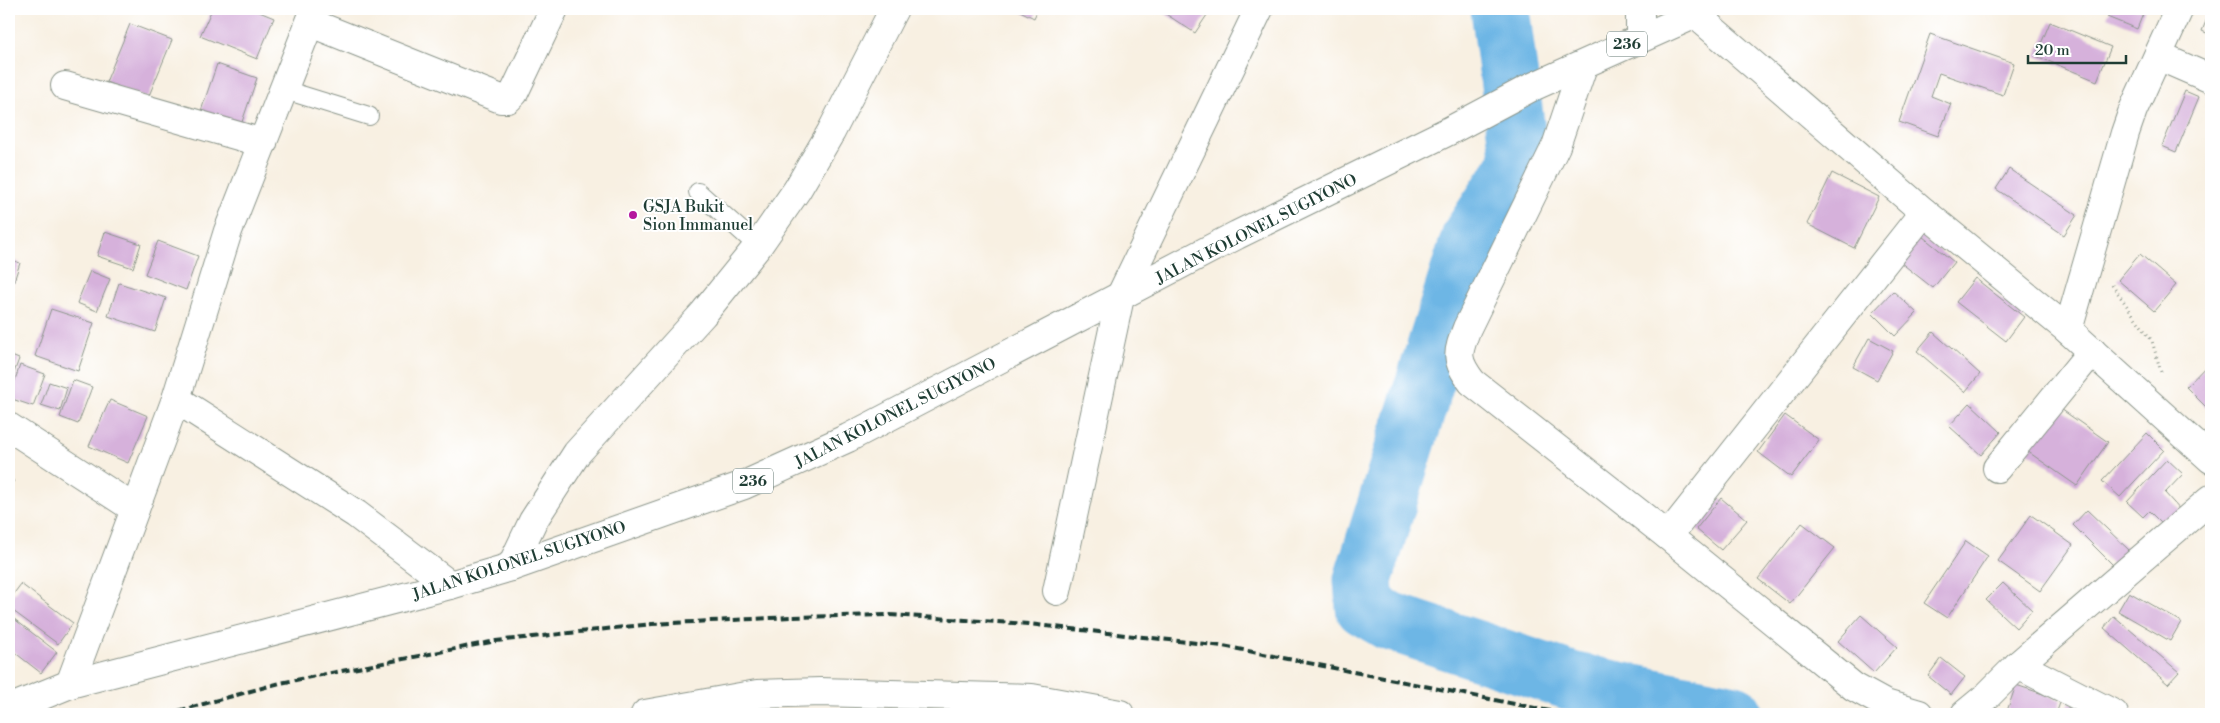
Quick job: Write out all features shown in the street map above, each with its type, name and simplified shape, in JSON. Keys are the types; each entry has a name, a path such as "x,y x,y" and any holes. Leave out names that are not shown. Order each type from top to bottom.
{"street":[{"path":"70,684 176,398 228,230 313,16 501,99 508,99 514,93 554,9"},
{"path":"511,567 533,521 577,453 703,314 758,246 818,156 894,9"},
{"path":"1057,591 1120,297 1259,9"},
{"path":"1640,9 1640,37"},
{"path":"2068,330 2125,133 2179,9"},
{"path":"1702,12 1924,212 2068,330 2211,459"},
{"name":"JALAN KOLONEL SUGIYONO","path":"9,708 70,684 450,585 511,567 744,485 848,438 1237,235 1449,131 1547,79 1583,66 1640,37 1702,12"},
{"path":"2158,56 2211,79"},
{"path":"1583,66 1556,146 1466,328 1458,356 1463,369 1472,382 1668,536 1854,686 1885,704 1919,714"},
{"path":"65,86 263,144"},
{"path":"1668,536 1924,212"},
{"path":"1997,468 2092,351"},
{"path":"176,398 356,514 450,585"},
{"path":"9,427 135,509"},
{"path":"1965,714 1988,695 2018,665 2211,499"},
{"path":"2018,665 2114,714"},
{"path":"645,714 757,694 820,692 1120,714"}],"lane":[{"path":"285,90 370,116"},
{"path":"698,192 758,246"}],"path":[{"path":"2090,257 2152,341 2161,375"}],"building":[{"path":"212,9 252,9 274,18 257,59 200,36"},
{"path":"1016,9 1038,9 1034,18"},
{"path":"1158,9 1211,9 1195,33"},
{"path":"2111,9 2145,9 2137,29 2107,17"},
{"path":"2211,9 2211,35 2202,31"},
{"path":"2050,22 2111,47 2097,81 2036,56"},
{"path":"130,24 172,40 148,98 106,82"},
{"path":"1930,34 2014,63 2003,95 1939,73 1931,96 1951,104 1938,136 1899,122"},
{"path":"217,64 257,78 241,125 201,111"},
{"path":"2185,91 2199,97 2176,152 2162,146"},
{"path":"2009,169 2077,215 2064,235 1996,189"},
{"path":"1832,173 1879,197 1854,248 1807,224"},
{"path":"1912,228 1954,262 1933,288 1891,255"},
{"path":"105,232 141,244 133,268 97,256"},
{"path":"158,241 198,256 186,290 145,274"},
{"path":"2140,254 2176,285 2154,311 2118,280"},
{"path":"9,259 20,263 9,296"},
{"path":"90,271 110,279 97,311 77,303"},
{"path":"1975,278 2024,317 2006,341 1956,302"},
{"path":"119,283 166,298 155,332 108,316"},
{"path":"1893,291 1917,313 1895,336 1872,313"},
{"path":"51,309 94,323 78,371 35,356"},
{"path":"1933,332 1980,374 1965,392 1917,351"},
{"path":"1869,338 1893,351 1877,380 1853,367"},
{"path":"9,355 19,359 11,381 9,380"},
{"path":"2211,361 2211,412 2186,387"},
{"path":"20,365 45,374 33,406 9,398"},
{"path":"73,380 92,387 78,424 60,417"},
{"path":"49,382 67,388 60,411 41,405"},
{"path":"110,400 148,416 128,463 89,446"},
{"path":"1970,403 2001,432 1981,455 1949,426"},
{"path":"2058,407 2108,442 2077,486 2027,451"},
{"path":"1785,415 1819,440 1791,477 1758,452"},
{"path":"2147,433 2164,450 2120,497 2102,481"},
{"path":"2167,459 2183,474 2165,493 2182,512 2165,527 2149,511 2143,517 2127,502"},
{"path":"9,477 14,481 9,487"},
{"path":"1721,498 1747,520 1721,550 1696,529"},
{"path":"2087,510 2129,550 2114,566 2073,525"},
{"path":"2031,515 2073,545 2040,591 1998,561"},
{"path":"1802,523 1835,548 1790,604 1758,579"},
{"path":"1966,541 1988,556 1947,618 1924,603"},
{"path":"2003,583 2032,610 2016,628 1986,600"},
{"path":"21,584 73,623 58,644 9,608 9,600"},
{"path":"2129,592 2181,622 2170,641 2118,611"},
{"path":"9,615 57,652 41,673 9,648"},
{"path":"1861,615 1897,647 1874,673 1838,641"},
{"path":"2114,616 2179,672 2168,684 2104,628"},
{"path":"1941,658 1965,677 1951,695 1928,676"},
{"path":"2016,685 2061,700 2056,714 2006,714"},
{"path":"2070,702 2105,714 2066,714"}],"waterway":[{"path":"1500,9 1520,162 1471,236 1363,580 1365,607 1389,621 1574,682 1734,714"}],"railway":[{"path":"167,714 280,683 496,641 652,624 792,617 890,615 1028,624 1223,646 1565,714"}],"place":[{"name":"GSJA Bukit Sion Immanuel","path":"633,215"}]}
